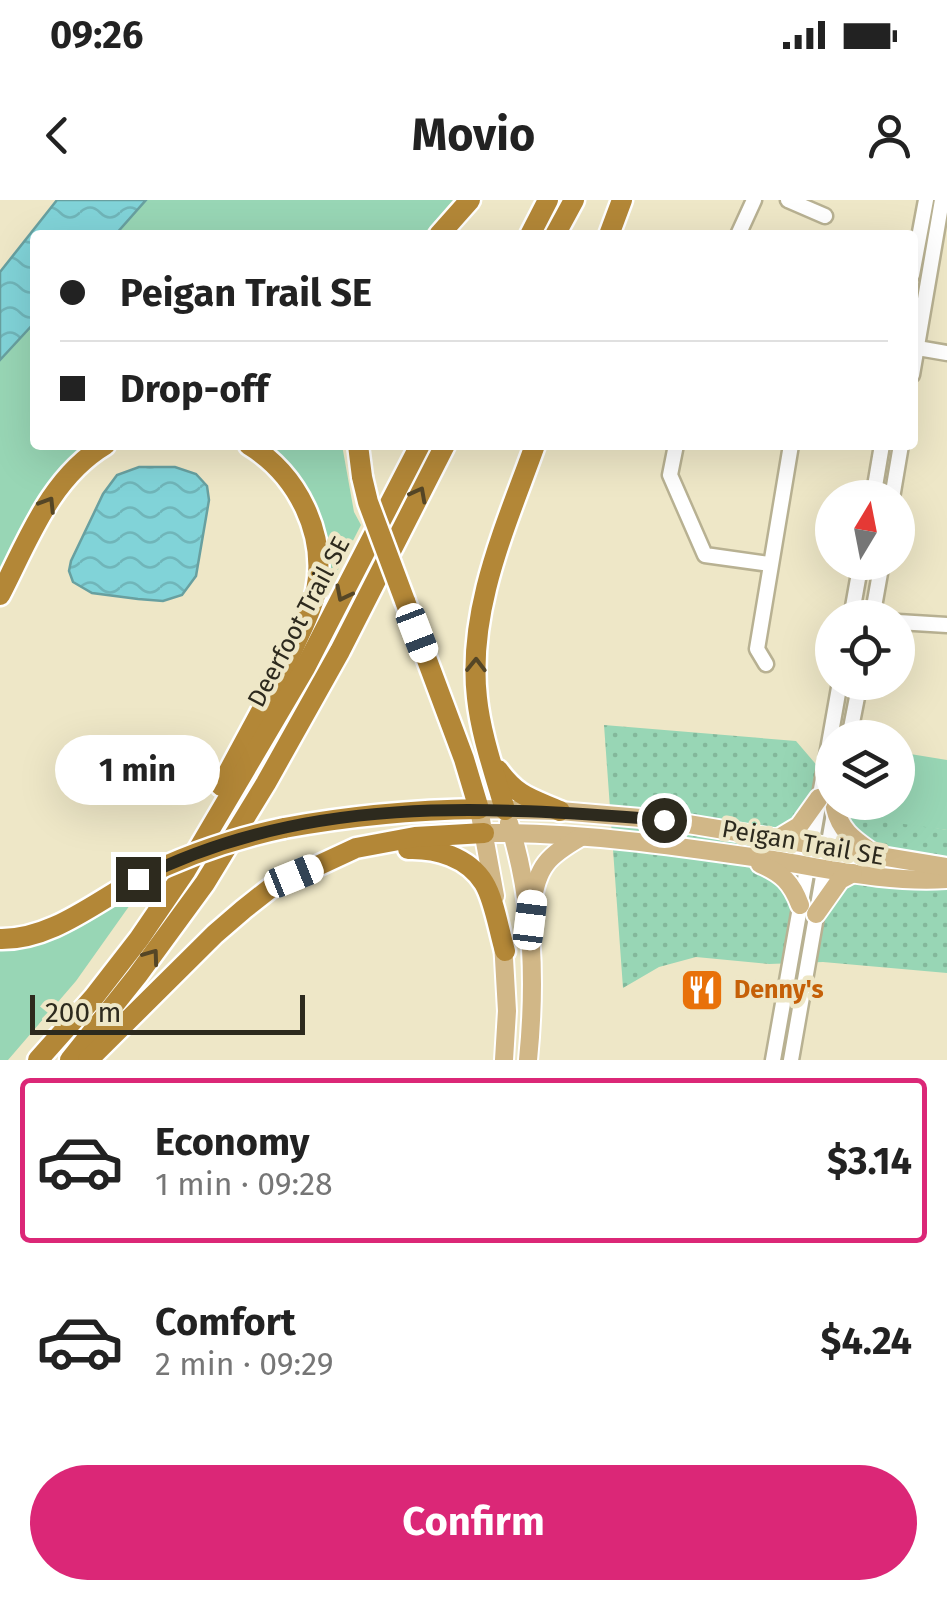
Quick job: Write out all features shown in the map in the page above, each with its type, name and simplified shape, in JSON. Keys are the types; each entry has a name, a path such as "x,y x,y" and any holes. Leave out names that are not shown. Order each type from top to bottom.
{"highway":[{"path":"444,230 470,200"},
{"path":"533,230 548,200"},
{"path":"558,230 574,200"},
{"path":"611,230 622,200"},
{"path":"0,595 48,502 96,450"},
{"path":"94,997 206,814 286,663 315,594 314,533 300,495 273,463 256,450"},
{"path":"0,939 51,928 138,879 242,836 340,818 479,809 368,502 359,450"},
{"name":"Deerfoot Trail SE","path":"38,1060 139,939 196,853 305,668 417,450"},
{"name":"Deerfoot Trail SE","path":"70,1060 205,883 266,783 340,650 441,450"},
{"path":"505,810 477,700 476,644 481,610 502,535 533,450"},
{"path":"491,760 524,797 560,811"},
{"path":"88,1060 244,909 272,887 356,848 447,834 484,833"},
{"path":"336,858 418,848 458,858 486,885 504,951"}],"main road":[{"name":"Peigan Trail SE","path":"479,809 664,820 779,838 853,873 947,879"},
{"path":"479,809 504,951 504,1060"},
{"path":"505,810 530,920"},
{"path":"779,838 815,814"},
{"path":"838,820 850,836 874,855"},
{"name":"Peigan Trail SE","path":"484,833 584,836 742,856 874,855 947,867"},
{"path":"528,1060 534,884 555,852 584,836"},
{"path":"674,845 691,841 817,855"},
{"path":"742,856 789,881 808,910 853,873"}],"street":[{"path":"740,230 754,200"},
{"path":"788,200 826,216"},
{"path":"918,243 926,200"},
{"path":"918,332 942,200"},
{"path":"918,348 947,353"},
{"path":"675,450 670,475 705,554 770,564"},
{"path":"766,664 757,649 790,450"},
{"path":"876,480 881,450"},
{"path":"895,480 900,450"},
{"path":"915,624 947,625"},
{"path":"791,1060 808,910 826,820"},
{"path":"773,1060 808,910"}],"green space":[{"path":"131,200 453,200 427,230 104,230"},
{"path":"30,306 30,450 81,450 45,486 0,570 0,339"},
{"path":"269,450 343,450 354,512 361,525 324,597 311,502 295,470"},
{"path":"604,725 796,741 815,763 815,820 892,820 947,830 947,973 823,962 769,964 696,957 659,967 623,988"},
{"path":"915,755 947,760 947,830 875,820 915,820"},
{"path":"142,888 76,981 8,1060 0,1060 0,948 44,943"}],"water":[{"path":"57,200 146,200 119,230 33,230"},
{"path":"30,234 30,327 0,360 0,272"},
{"path":"139,467 175,467 196,474 207,486 209,500 196,576 182,595 163,601 92,593 73,582 69,571 103,494 117,475"}],"place":[{"name":"Denny's","path":"702,990"}],"route":[{"path":"138,879 192,853 242,836 340,818 479,809 664,820"}]}
